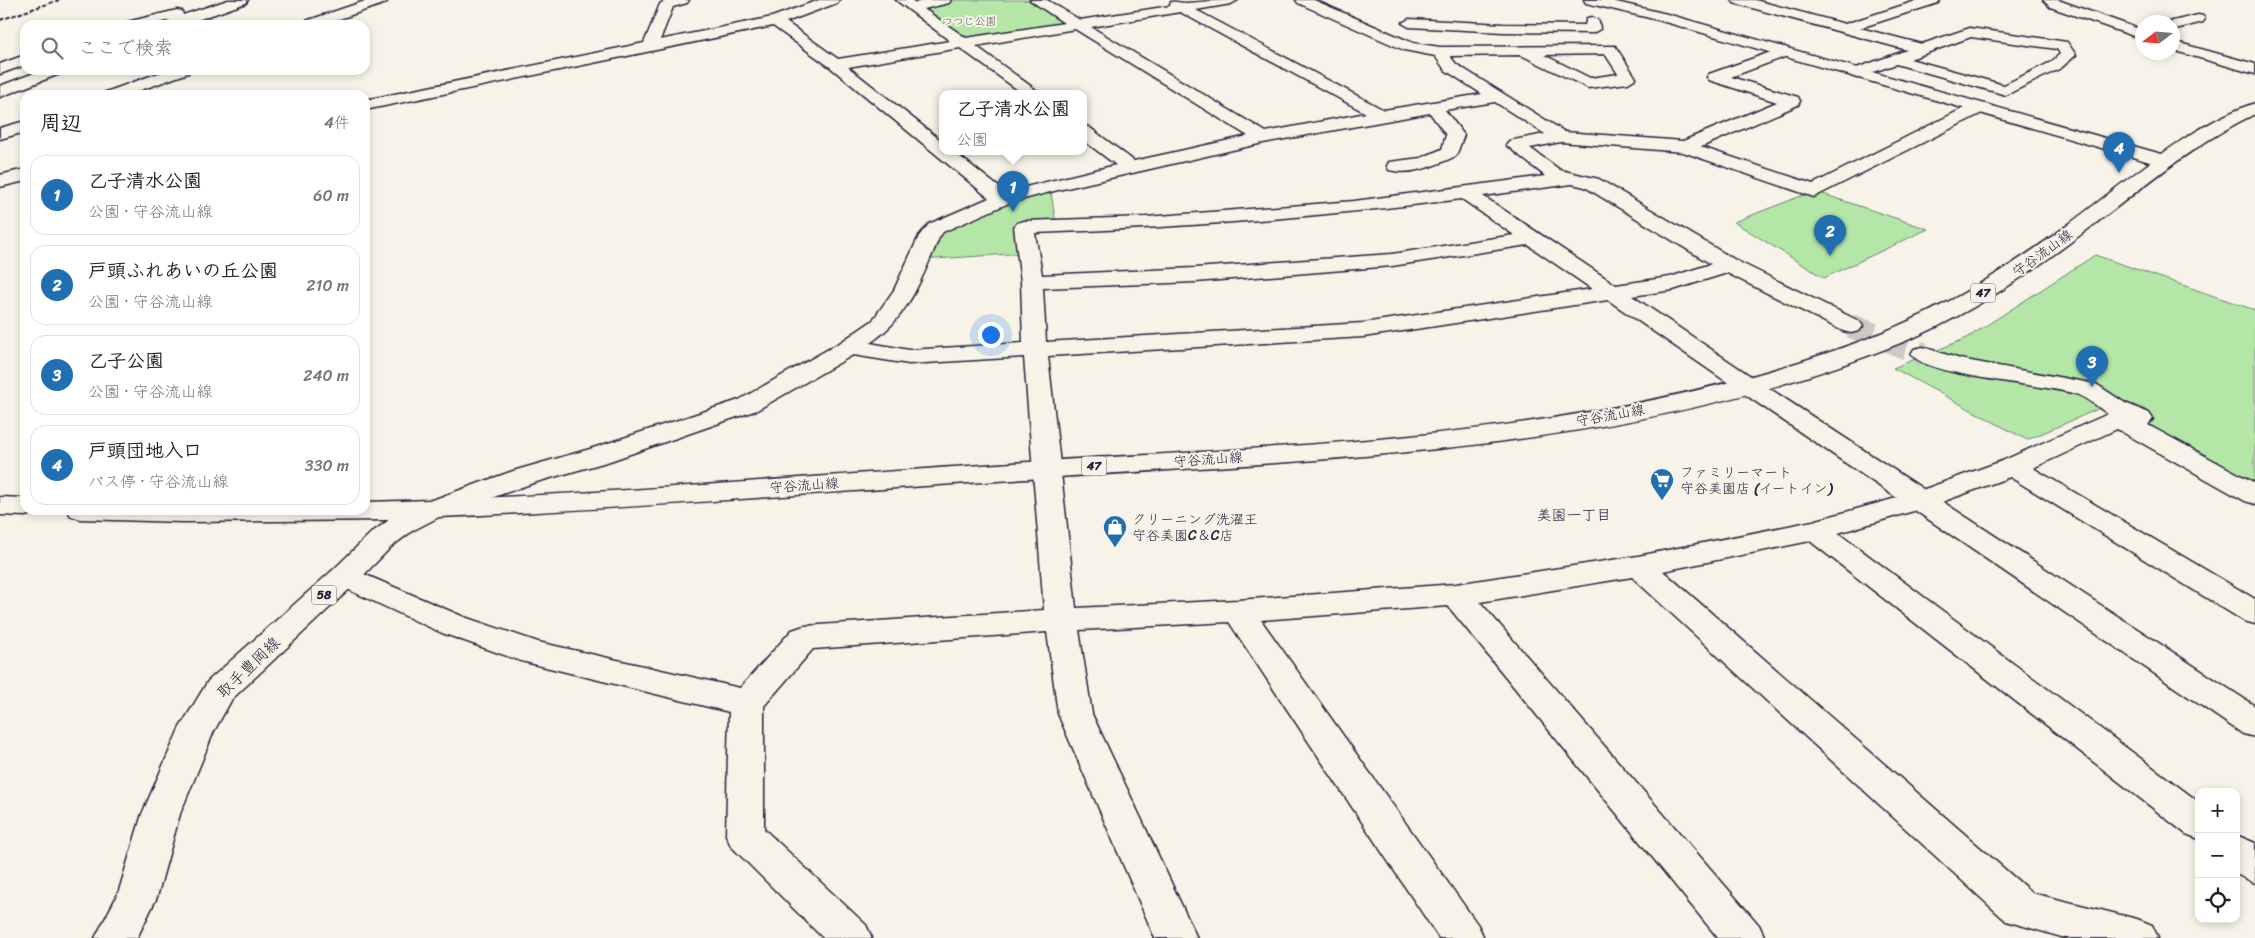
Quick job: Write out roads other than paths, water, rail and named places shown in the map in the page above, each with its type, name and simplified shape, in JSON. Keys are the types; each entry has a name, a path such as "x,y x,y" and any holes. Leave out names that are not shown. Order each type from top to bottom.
{"main road":[{"path":"173,20 218,0"},
{"path":"173,20 241,0"},
{"path":"323,20 381,0"},
{"path":"650,48 667,4 682,0"},
{"path":"370,105 776,21 832,0"},
{"path":"909,4 944,0"},
{"path":"1037,0 1263,138"},
{"path":"1167,0 1382,114"},
{"path":"835,64 1231,0"},
{"path":"1303,0 1409,47 1440,52 1610,49 1628,78 1588,83 1525,51"},
{"path":"1591,0 1654,15 2166,161"},
{"path":"1739,0 1922,49"},
{"path":"1845,28 1933,0"},
{"path":"909,4 1028,90"},
{"path":"1409,47 1410,23 1415,16 1412,8"},
{"path":"2051,14 2135,33"},
{"path":"1894,59 2006,90 2056,65 2068,55 2062,45 2051,14"},
{"path":"2180,24 2198,19"},
{"path":"776,21 835,64 939,148"},
{"path":"1410,23 1503,28 1594,29 1592,21"},
{"path":"1857,73 1970,32 2062,45"},
{"path":"2180,47 2255,70"},
{"path":"1440,52 1450,66 1561,137"},
{"path":"1684,147 1792,101 1715,77 1785,52"},
{"path":"0,68 20,62"},
{"path":"0,75 20,69"},
{"path":"0,84 26,75"},
{"path":"0,92 43,75"},
{"path":"126,90 168,75"},
{"path":"434,509 523,477 600,455 748,405 849,347 880,326 905,291 929,236 936,228 1002,199 1263,138 1382,114 1496,97"},
{"path":"1396,166 1425,163 1450,152 1455,135 1434,107"},
{"path":"1851,326 1729,266 1592,183 1554,174 1515,145 1561,137 1684,147 1814,191 1978,108"},
{"name":"守谷流山線","path":"370,511 434,509 1303,453 1480,436 1657,406 1748,386 1813,366 1895,336 1972,300 2007,279 2209,130 2255,108"},
{"path":"0,134 20,128"},
{"path":"1087,134 1131,168"},
{"path":"948,155 1002,199"},
{"path":"0,180 20,176"},
{"path":"1176,938 1075,714 1061,620 1045,469 1035,350 1032,282 1024,227 1269,215 1354,207 1574,178"},
{"path":"1465,192 1748,386 2255,724"},
{"path":"1032,282 1196,275 1392,260 1532,238"},
{"path":"849,347 909,357 1363,330 1672,283 1729,266"},
{"path":"1924,354 1955,365 2087,388 2116,408 2156,426 2144,433"},
{"path":"852,938 745,835 747,703 804,638 1061,620 1238,611 1456,595 1638,566 1815,530 1921,500 2012,467 2118,419 2255,495"},
{"path":"2012,467 2255,613"},
{"path":"0,506 20,507"},
{"name":"取手豊岡線","path":"116,938 137,897 161,814 196,730 220,690 345,576 381,540 402,524 434,509"},
{"path":"1815,530 2195,820"},
{"path":"1638,566 2020,908 2136,938"},
{"path":"345,576 453,625 533,653 747,703"},
{"path":"1456,595 1744,938"},
{"path":"1238,611 1463,938"},
{"path":"2240,854 2255,866"}],"tunnel":[{"path":"1851,326 1923,354"}],"railway":[{"path":"0,20 59,0"}],"place":[{"name":"戸頭団地入口","path":"2119,173"},
{"name":"乙子清水公園","path":"1013,212"},
{"name":"戸頭ふれあいの丘公園","path":"1830,256"},
{"name":"乙子公園","path":"2092,387"},
{"name":"ファミリーマート 守谷美園店 (イートイン)","path":"1662,501"},
{"name":"クリーニング洗濯王 守谷美園C＆C店","path":"1115,548"}],"district":[{"name":"美園一丁目","path":"1574,515"}],"park label":[{"name":"つつじ公園","path":"969,21"}]}
